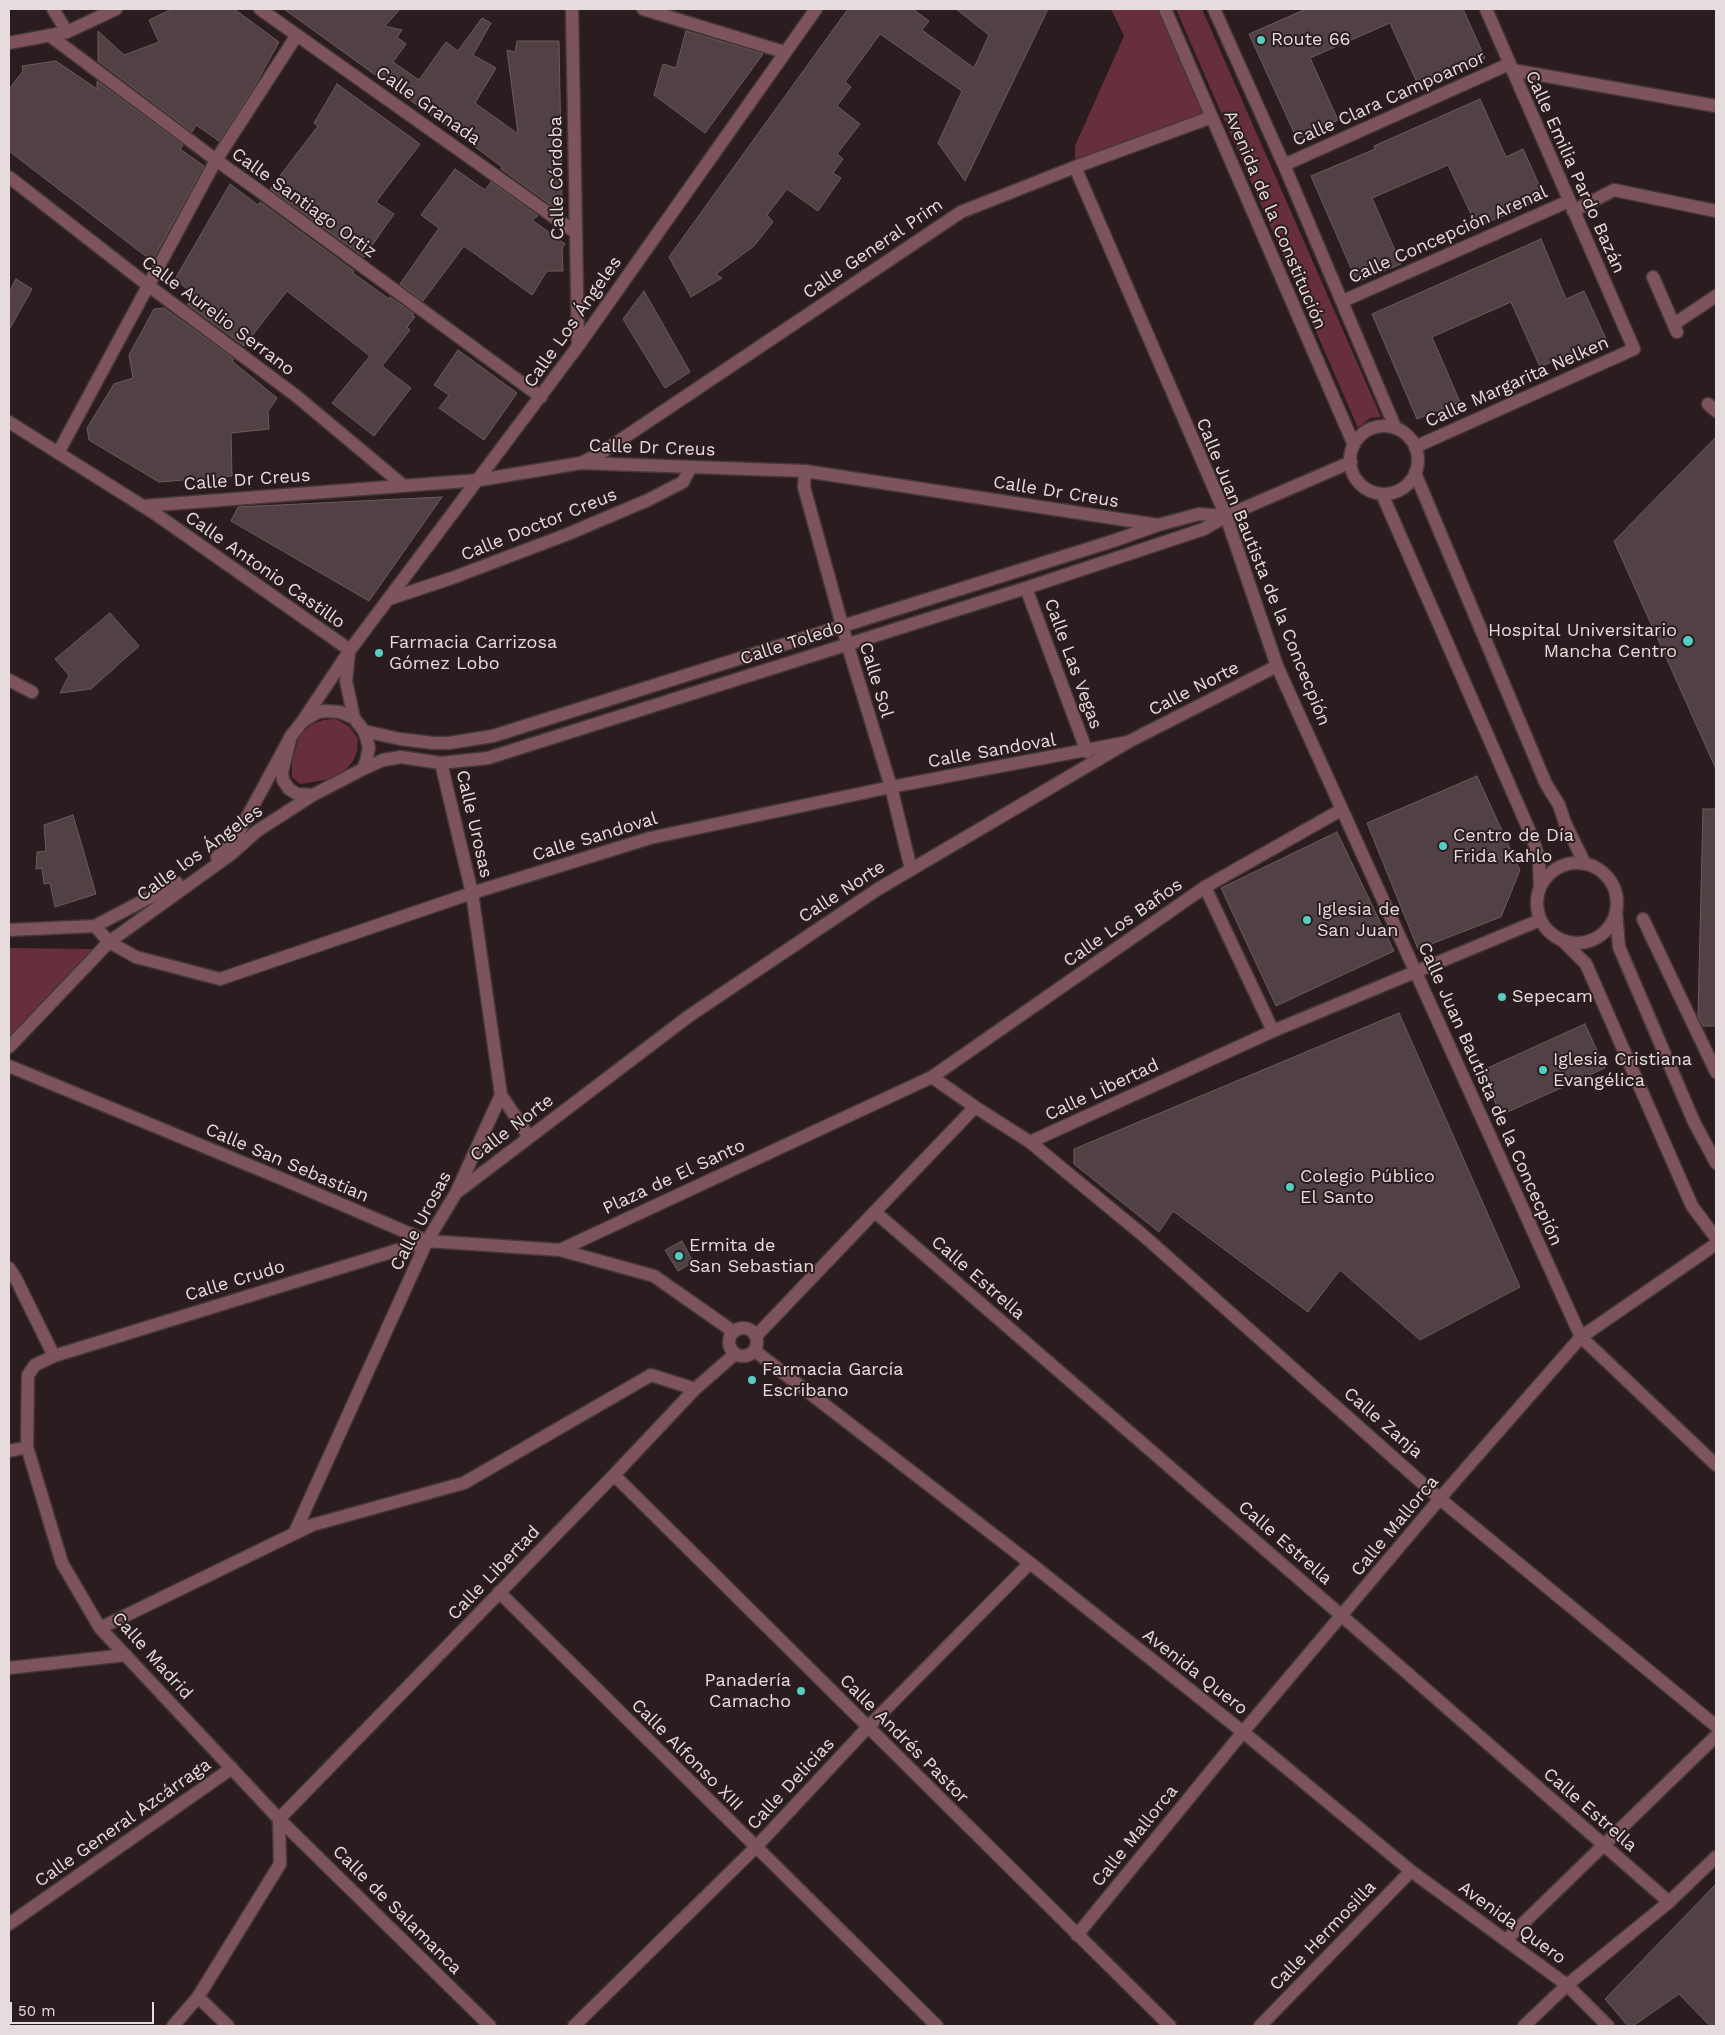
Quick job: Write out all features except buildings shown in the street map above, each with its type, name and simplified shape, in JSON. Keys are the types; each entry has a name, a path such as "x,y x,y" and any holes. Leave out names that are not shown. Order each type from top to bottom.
{"street":[{"path":"53,9 67,32"},
{"path":"9,43 67,32 116,9"},
{"name":"Calle Granada","path":"260,9 575,232"},
{"name":"Calle Córdoba","path":"572,9 578,346"},
{"path":"643,9 784,52"},
{"name":"Calle Los Ángeles","path":"302,722 350,650 578,346 816,9"},
{"name":"Avenida de la Constitución","path":"1164,9 1354,444"},
{"name":"Avenida de la Constitución","path":"1214,9 1284,165 1395,428"},
{"name":"Calle Emilia Pardo Bazán","path":"1486,9 1634,349"},
{"name":"Calle Santiago Ortiz","path":"49,35 216,160 541,397"},
{"path":"58,453 216,160 297,35"},
{"path":"1510,67 1716,106"},
{"name":"Calle Clara Campoamor","path":"1284,165 1510,67"},
{"name":"Calle General Prim","path":"581,463 601,453 960,212 1075,167 1212,117"},
{"name":"Calle Juan Bautista de la Concecpión","path":"1075,167 1226,516 1277,666 1581,1337 1716,1465"},
{"name":"Calle Aurelio Serrano","path":"9,177 148,286 295,395 404,486"},
{"name":"Calle Concepción Arenal","path":"1342,301 1614,190 1716,211"},
{"path":"1653,277 1676,328 1716,296"},
{"name":"Calle Margarita Nelken","path":"1415,447 1634,349"},
{"name":"Calle Antonio Castillo","path":"9,422 143,506 350,650"},
{"path":"1376,427 1395,428 1411,439 1415,447 1418,465 1410,482 1402,488 1382,494 1362,485 1355,477 1351,462 1354,444 1359,437 1376,427"},
{"name":"Calle Toledo","path":"363,769 383,760 400,757 441,763 488,758 1026,588 1204,529 1226,516 1351,462"},
{"name":"Calle Dr Creus","path":"143,506 479,480 581,463 805,471 1158,525"},
{"name":"Calle Doctor Creus","path":"389,599 460,575 568,534 648,500 683,482 691,467"},
{"name":"Calle Sol","path":"805,471 804,487 847,643 891,787 911,869"},
{"path":"1415,473 1546,784 1559,805 1565,823 1585,864"},
{"path":"1382,494 1533,839 1539,860 1540,888"},
{"name":"Calle Toledo","path":"364,730 400,739 433,743 449,743 493,736 1116,540 1158,525 1198,514 1226,516"},
{"name":"Calle Las Vegas","path":"1026,588 1087,752"},
{"path":"350,650 346,681 354,718"},
{"name":"Calle Norte","path":"456,1193 689,1016 878,888 1128,742 1277,666"},
{"path":"9,680 32,692"},
{"path":"318,712 340,712 354,718 364,730 369,748 363,769 312,795 297,794 289,789 283,780 282,772 291,736 302,722 318,712"},
{"name":"Calle Los Ángeles","path":"94,926 172,887 222,853 238,832 291,736"},
{"name":"Calle Sandoval","path":"94,926 109,942 136,957 220,979 472,893 650,838 891,787 1087,752 1128,742"},
{"name":"Calle Urosas","path":"294,1534 426,1241 456,1193 501,1095 472,893 441,763"},
{"name":"Calle los Ángeles","path":"9,1047 109,942 230,855 258,831 312,795"},
{"name":"Calle Los Baños","path":"932,1076 1206,887 1341,810"},
{"path":"1716,1163 1694,1122 1619,946 1616,912 1617,899 1614,887 1606,876 1585,864 1574,864 1559,868 1546,878 1540,888 1537,898 1540,920 1549,932 1562,940 1586,964 1692,1206 1716,1238"},
{"path":"1206,887 1273,1031"},
{"path":"1562,940 1573,943 1585,943 1596,938 1605,932 1616,912"},
{"path":"1643,919 1716,1072"},
{"name":"Calle Libertad","path":"1030,1142 1273,1031 1540,920"},
{"path":"9,930 94,926"},
{"name":"Calle San Sebastian","path":"9,1066 280,1178 426,1241 560,1250"},
{"path":"932,1076 975,1107 1030,1142"},
{"name":"Plaza de El Santo","path":"560,1250 932,1076"},
{"path":"501,1095 529,1137"},
{"path":"756,1336 975,1107"},
{"name":"Calle Zanja","path":"1030,1142 1151,1243 1440,1499 1716,1726"},
{"name":"Calle Estrella","path":"876,1212 1669,1902"},
{"name":"Calle Crudo","path":"54,1356 426,1241"},
{"name":"Calle Mallorca","path":"1077,1935 1243,1732 1440,1499 1581,1337 1716,1244"},
{"path":"560,1250 654,1276 734,1332"},
{"path":"9,1268 54,1356"},
{"path":"739,1329 747,1329 756,1336 757,1346 755,1351 746,1356 735,1354 729,1344 734,1332 739,1329"},
{"name":"Avenida Quero","path":"755,1351 1030,1563 1243,1732 1411,1871 1567,1985 1608,2026"},
{"name":"Calle Libertad","path":"279,1819 614,1475 695,1389 735,1354"},
{"name":"Calle Madrid","path":"54,1356 35,1364 28,1375 28,1447 62,1564 100,1628 279,1819"},
{"path":"100,1628 312,1525 464,1483 651,1375 695,1389"},
{"path":"9,1451 28,1447"},
{"name":"Calle Andrés Pastor","path":"614,1475 1170,2026"},
{"name":"Calle Delicias","path":"574,2026 755,1848 868,1727 1030,1563"},
{"name":"Calle Alfonso XIII","path":"499,1592 755,1848 937,2026"},
{"path":"9,1668 126,1655"},
{"path":"1506,1940 1716,1736"},
{"name":"Calle General Azcárraga","path":"9,1924 232,1768"},
{"path":"173,2026 198,1997 280,1864 279,1819"},
{"name":"Calle de Salamanca","path":"279,1819 490,2026"},
{"path":"1524,2026 1567,1985 1669,1902 1716,1857"},
{"name":"Calle Hermosilla","path":"1260,2026 1411,1871"},
{"path":"198,1997 228,2026"}],"shaded area":[{"path":"1111,9 1165,9 1212,117 1075,167 1075,146 1124,36"},
{"path":"1176,9 1202,9 1381,417 1370,418 1358,428"},
{"path":"336,719 350,727 358,739 357,752 353,761 343,773 330,779 300,784 292,777 292,763 299,736 311,725 323,720"},
{"path":"9,948 93,949 9,1037"}],"place":[{"name":"Route 66","path":"1261,40"},
{"name":"Hospital Universitario Mancha Centro","path":"1688,641"},
{"name":"Farmacia Carrizosa Gómez Lobo","path":"379,653"},
{"name":"Centro de Día Frida Kahlo","path":"1443,846"},
{"name":"Iglesia de San Juan","path":"1307,920"},
{"name":"Sepecam","path":"1502,997"},
{"name":"Iglesia Cristiana Evangélica","path":"1543,1070"},
{"name":"Colegio Público El Santo","path":"1290,1187"},
{"name":"Ermita de San Sebastian","path":"679,1256"},
{"name":"Farmacia García Escribano","path":"752,1380"},
{"name":"Panadería Camacho","path":"801,1691"}]}
